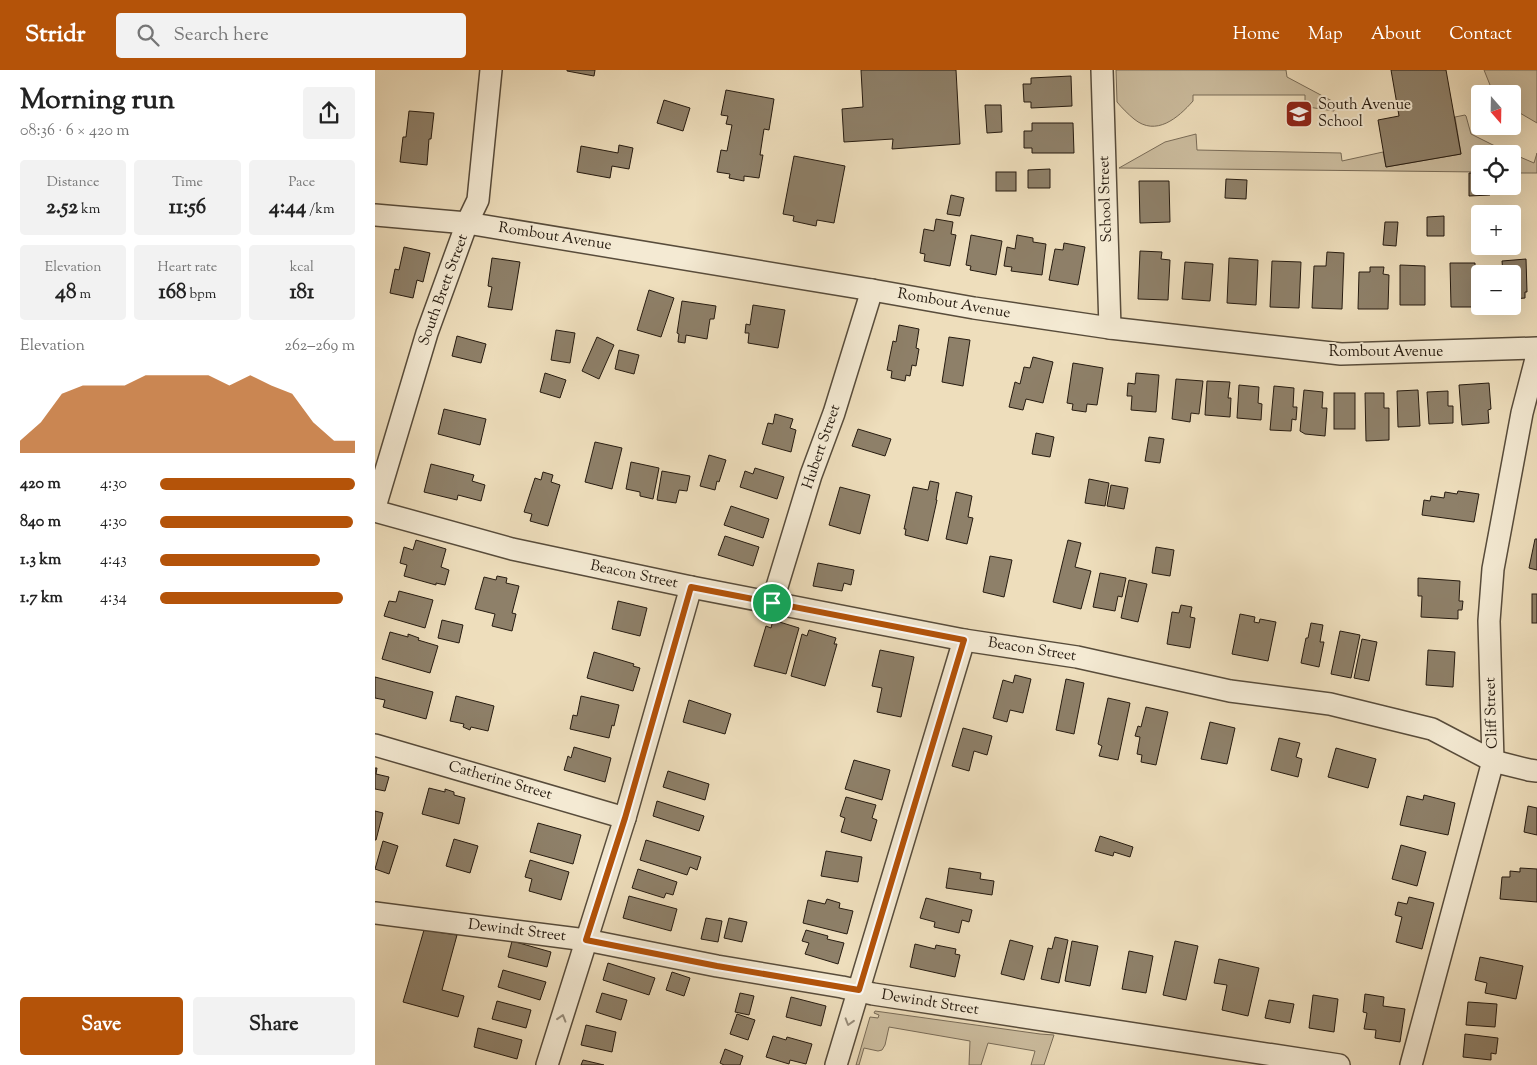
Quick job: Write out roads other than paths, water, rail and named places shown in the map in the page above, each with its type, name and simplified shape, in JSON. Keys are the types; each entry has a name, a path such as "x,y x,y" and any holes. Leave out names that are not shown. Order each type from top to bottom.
{"street":[{"name":"South Brett Street","path":"375,506 427,333 467,223 478,200 491,70"},
{"name":"School Street","path":"1102,70 1110,328"},
{"name":"Rombout Avenue","path":"375,215 467,223 974,308 1110,328 1341,354 1537,348"},
{"name":"Hubert Street","path":"772,603 811,475 834,413 872,290"},
{"name":"Cliff Street","path":"1411,1065 1493,761 1489,622 1493,569 1522,413 1537,355"},
{"name":"Beacon Street","path":"375,511 512,549 691,587 964,640 1077,657 1230,691 1330,704 1431,729 1493,761 1537,771"},
{"path":"547,1065 625,818 691,587"},
{"path":"836,1065 964,640"},
{"name":"Catherine Street","path":"375,745 625,818"},
{"name":"Dewindt Street","path":"375,913 586,940 873,994 1339,1065"}],"place":[{"name":"South Avenue School","path":"1299,114"}]}
